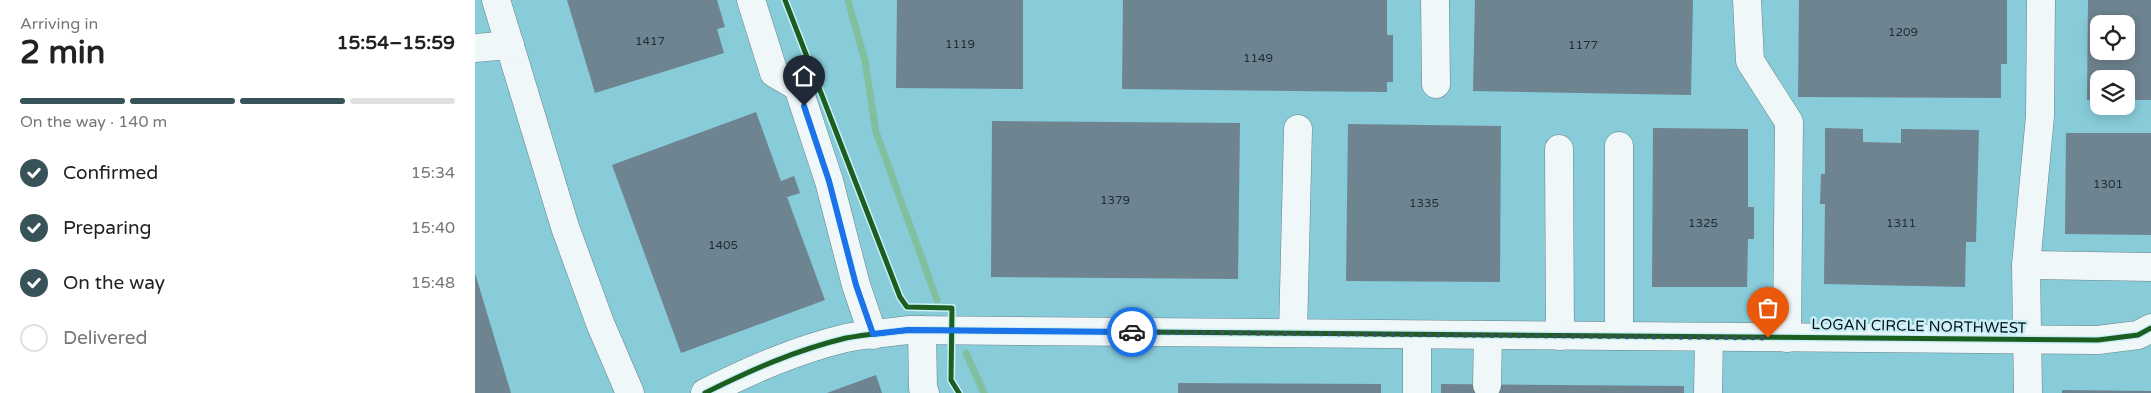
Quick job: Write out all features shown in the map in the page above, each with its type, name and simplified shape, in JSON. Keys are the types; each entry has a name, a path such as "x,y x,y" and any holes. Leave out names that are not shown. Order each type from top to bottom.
{"street":[{"path":"496,0 565,227 600,323 630,393"},
{"path":"751,0 774,73 798,87 829,181 856,285 873,334"},
{"path":"1435,0 1436,84"},
{"path":"1747,0 1750,61 1789,122 1787,338"},
{"path":"2028,393 2026,266 2040,116 2041,0"},
{"path":"475,48 510,45"},
{"path":"1293,333 1298,129"},
{"path":"1619,146 1619,336"},
{"path":"1559,149 1560,336"},
{"path":"2026,266 2151,267"},
{"name":"LOGAN CIRCLE NORTHWEST","path":"705,393 789,354 847,338 922,330 2098,340 2138,334 2151,328"},
{"path":"922,330 923,388 925,393"},
{"path":"1417,334 1417,393"},
{"path":"1487,335 1487,385"},
{"path":"1708,393 1709,337"}],"shaded area":[{"path":"475,0 2151,0 2151,393 475,393"}],"building":[{"path":"567,0 717,0 725,27 717,29 724,53 595,93"},
{"path":"897,0 1023,0 1023,89 896,88"},
{"path":"1123,0 1387,0 1387,35 1393,35 1393,82 1387,82 1387,92 1122,89"},
{"path":"1475,0 1693,0 1691,95 1473,91"},
{"path":"1799,0 2007,0 2007,64 2001,64 2001,98 1798,97"},
{"path":"2088,0 2151,0 2151,100 2135,100 2135,70 2090,70 2090,100 2087,100"},
{"path":"756,112 781,181 794,176 800,193 787,197 825,300 681,353 612,165"},
{"path":"992,121 1240,123 1238,279 991,277"},
{"path":"1348,124 1501,126 1500,282 1346,281"},
{"path":"1653,128 1748,129 1748,207 1754,207 1754,239 1748,239 1747,287 1652,287"},
{"path":"1825,128 1863,129 1863,142 1901,143 1901,129 1979,130 1976,242 1966,242 1965,287 1824,284 1825,204 1820,204 1821,174 1825,174"},
{"path":"2066,133 2151,133 2151,235 2065,234"},
{"path":"475,273 511,393 475,393"},
{"path":"876,375 882,393 827,393"},
{"path":"1178,383 1381,384 1381,393 1178,393"},
{"path":"1441,384 1684,386 1684,393 1441,393"},
{"path":"2062,390 2151,391 2151,393 2062,393"}],"waterway":[{"path":"848,0 865,61 876,132 937,300"},
{"path":"966,353 984,393"}],"cycle path":[{"path":"785,0 900,297 907,307 952,308 951,380 959,393"},
{"path":"705,393 809,348 861,335 908,330 2098,340 2138,335 2151,328"}],"way so far":[{"path":"1132,332 1768,338"}],"route":[{"path":"804,106 829,181 856,285 873,334 908,330 1132,332"}]}
